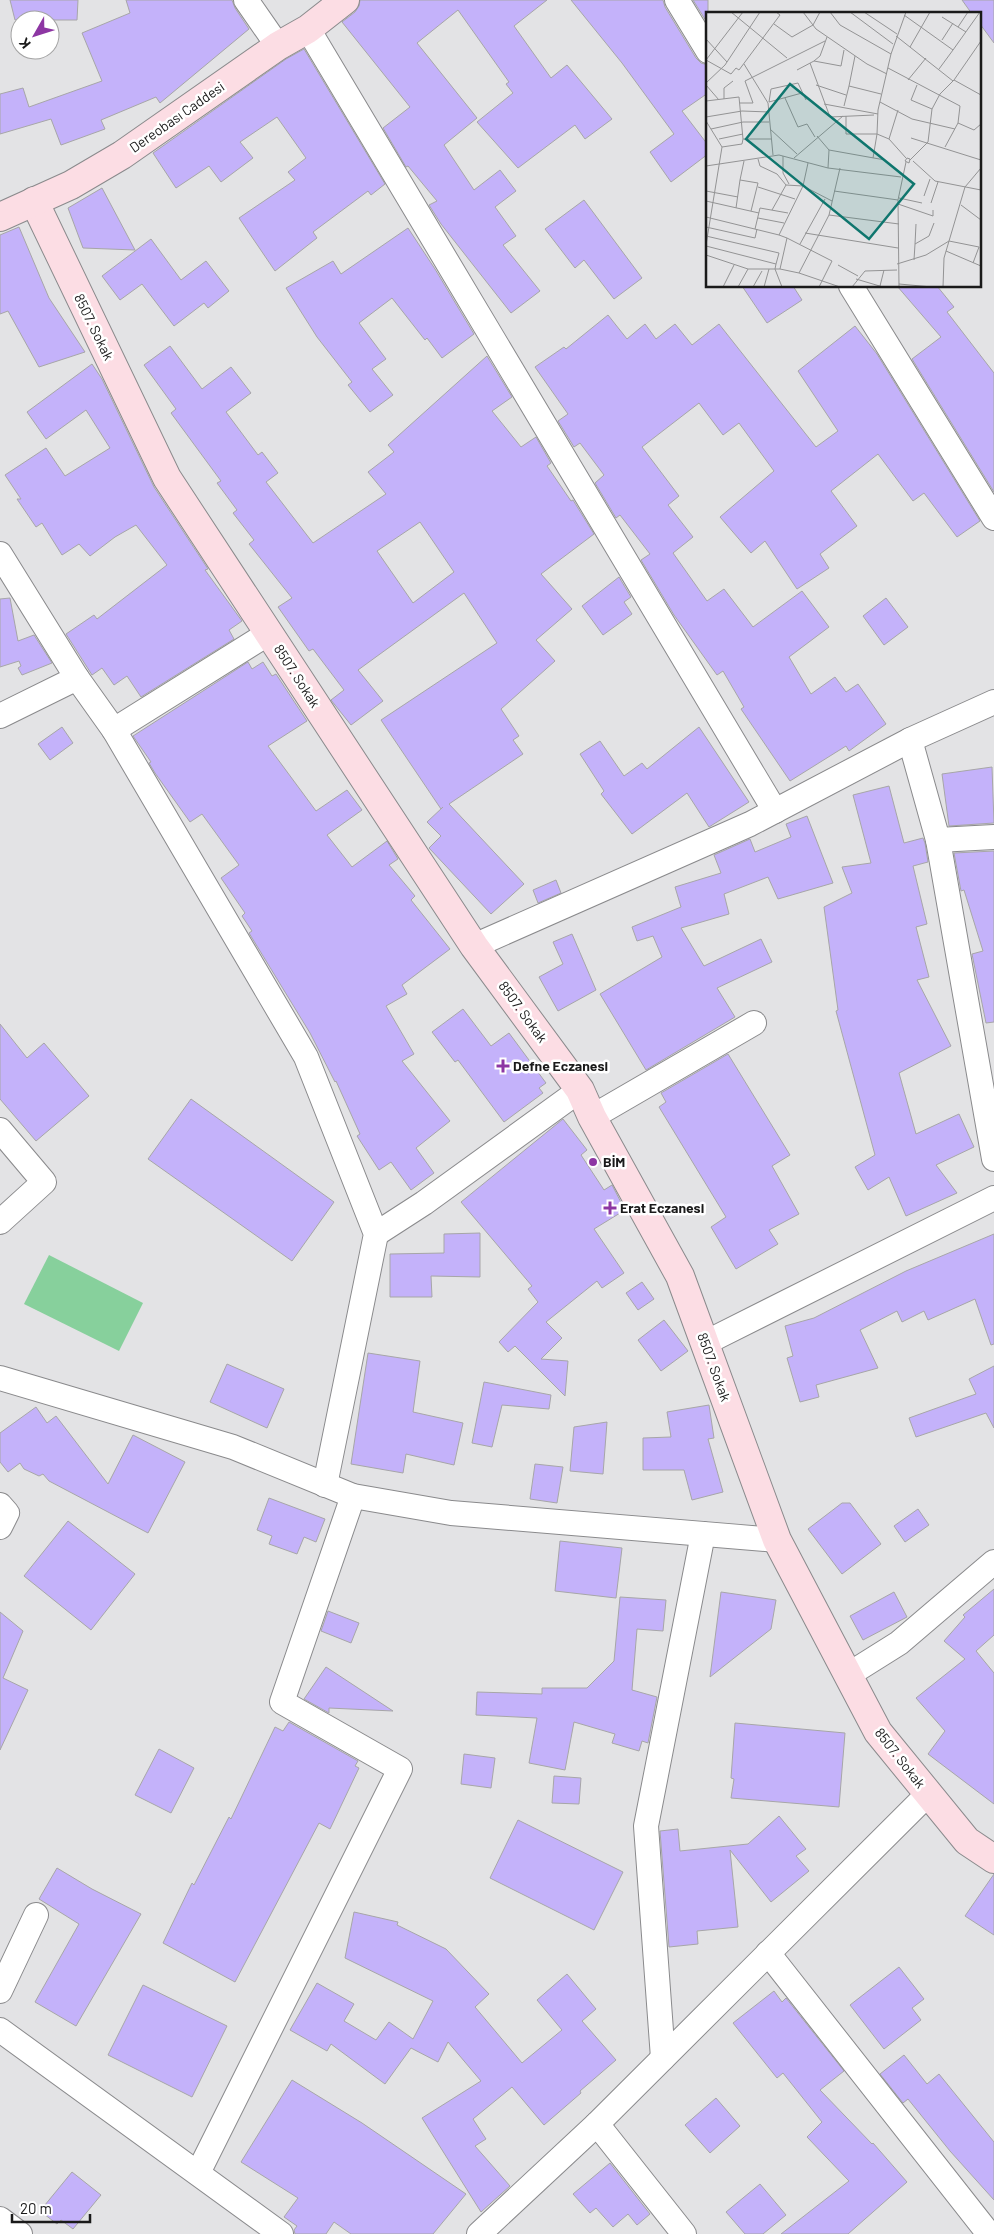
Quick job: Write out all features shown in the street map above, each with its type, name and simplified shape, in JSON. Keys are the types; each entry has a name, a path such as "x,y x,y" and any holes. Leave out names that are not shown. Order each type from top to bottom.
{"street":[{"path":"246,0 278,46"},
{"name":"Dereobası Caddesi","path":"0,217 71,185 122,155 278,46 308,29 345,0"},
{"path":"677,0 706,47"},
{"path":"308,29 775,811"},
{"name":"8507. Sokak","path":"34,201 167,478 474,946 580,1090 592,1117 680,1276 777,1540 878,1732 967,1841 994,1859"},
{"path":"852,288 994,518"},
{"path":"0,554 77,678 114,730 306,1057 376,1234 325,1485"},
{"path":"114,730 269,633"},
{"path":"0,716 77,678"},
{"path":"474,946 750,824 910,740 994,702"},
{"path":"910,740 938,840 994,1159"},
{"path":"938,840 994,837"},
{"path":"592,1117 754,1023"},
{"path":"376,1234 424,1203 580,1090"},
{"path":"0,1130 44,1182 0,1222"},
{"path":"705,1343 994,1198"},
{"path":"0,1378 234,1447 353,1496 451,1513 777,1540"},
{"path":"198,2173 400,1769 282,1702 353,1496"},
{"path":"0,1505 7,1513 0,1527"},
{"path":"663,2058 646,1826 704,1534"},
{"path":"848,1675 899,1643 994,1562"},
{"path":"488,2231 928,1794"},
{"path":"0,1991 36,1915"},
{"path":"768,1953 989,2234"},
{"path":"0,2030 281,2234"},
{"path":"596,2124 684,2234"},
{"path":"0,2219 20,2234"}],"green space":[{"path":"49,1255 143,1303 119,1351 24,1304"}],"building":[{"path":"10,0 78,0 77,20 60,20 60,10 12,10"},
{"path":"126,0 232,0 249,29 160,103 156,97 101,120 105,129 61,145 51,119 0,134 0,94 23,88 29,107 102,81 82,33 130,13"},
{"path":"360,0 547,0 514,26 551,78 567,65 612,119 585,139 575,125 518,168 477,122 513,93 506,84 509,82 458,10 417,43 477,118 444,145 474,190 500,170 516,191 495,207 516,236 503,245 540,291 511,313 441,224 429,205 437,201 408,166 406,167 383,128 410,107 342,22 355,12"},
{"path":"571,0 663,0 665,7 696,58 701,63 706,64 706,94 682,111 706,142 706,156 671,182 650,152 674,134 622,63"},
{"path":"693,0 708,0 706,21"},
{"path":"962,0 994,0 994,43 982,27 982,12 971,12"},
{"path":"304,49 385,184 371,195 368,191 313,232 317,238 275,271 239,218 295,180 288,172 306,158 277,117 240,142 253,158 221,182 209,166 176,188 153,153 286,59"},
{"path":"102,188 135,250 83,248 68,208"},
{"path":"584,200 642,278 614,299 584,260 575,268 545,229"},
{"path":"19,227 49,298 85,352 39,367 8,311 0,314 0,235"},
{"path":"408,228 474,334 442,358 427,338 425,340 392,298 359,323 386,359 372,369 393,395 370,412 348,385 352,382 317,337 286,288 333,261 341,274"},
{"path":"151,239 181,280 206,261 229,291 208,308 204,303 174,326 142,284 120,300 102,276"},
{"path":"743,288 794,288 802,300 767,323"},
{"path":"899,288 939,288 954,307 947,312 994,373 994,492 912,359 941,337"},
{"path":"608,315 627,339 645,324 656,339 675,324 692,345 719,324 816,447 838,431 798,371 855,326 877,354 980,521 957,537 924,493 913,501 878,454 831,491 857,526 820,554 829,568 797,589 765,541 751,553 720,517 774,471 739,423 723,435 699,403 642,447 679,496 668,505 693,537 673,553 707,601 724,589 753,627 802,591 829,627 789,657 811,694 835,677 846,692 858,684 886,724 849,751 846,746 790,781 741,709 744,707 723,671 717,675 674,615 641,560 650,554 620,515 616,518 595,483 604,475 580,443 574,447 558,421 568,414 535,367 564,347 566,349"},
{"path":"170,346 202,389 231,367 251,393 226,412 258,455 262,452 278,473 266,482 313,543 386,494 368,472 394,452 388,445 487,356 512,397 492,411 521,447 536,437 551,463 547,466 571,501 573,500 594,534 541,574 572,609 536,640 555,661 501,709 519,736 513,740 523,754 449,804 524,884 491,914 429,848 441,836 427,822 441,809 381,720 497,643 464,593 358,670 383,701 351,725 331,700 344,690 313,649 309,651 278,607 292,598 249,544 254,540 233,513 237,510 217,483 221,481 171,413 176,409 144,365","holes":["420,522 454,572 413,603 377,551"]},
{"path":"92,364 102,379 154,487 208,569 205,570 242,621 229,630 234,639 141,697 127,676 114,685 102,668 92,675 66,634 94,615 97,619 167,565 136,525 115,537 90,556 79,544 62,555 42,523 36,527 17,499 21,499 5,475 46,448 65,476 110,448 86,410 46,439 27,412"},
{"path":"619,577 631,597 624,602 632,614 603,635 582,606"},
{"path":"10,598 18,641 34,635 52,663 22,675 18,668 21,666 19,661 0,667 0,599"},
{"path":"886,598 908,627 884,645 863,616"},
{"path":"248,662 252,669 263,662 272,676 276,674 307,721 268,746 316,811 347,790 362,810 327,835 352,867 387,841 398,859 389,865 415,896 411,900 450,949 402,985 407,994 386,1006 414,1054 402,1061 450,1121 416,1148 434,1173 411,1190 391,1162 379,1170 357,1136 360,1134 336,1081 310,1033 249,933 252,931 242,916 245,913 221,878 239,865 202,814 190,822 155,773 149,763 151,762 133,736"},
{"path":"62,727 73,743 50,760 38,744"},
{"path":"699,727 749,802 709,827 687,793 632,834 601,794 604,791 580,754 600,741 624,776 642,763 647,769"},
{"path":"992,767 994,823 949,826 942,774"},
{"path":"889,786 904,843 923,838 925,843 928,862 913,866 927,924 916,927 929,977 917,980 951,1046 899,1073 916,1134 959,1114 974,1147 936,1165 957,1193 906,1216 889,1177 868,1190 855,1167 875,1155 836,1011 838,1010 824,907 852,893 842,867 871,863 853,795"},
{"path":"807,816 833,883 778,899 768,877 724,894 729,914 681,928 704,966 761,939 772,962 717,988 735,1017 646,1070 600,994 662,957 653,936 637,941 632,927 681,907 675,887 721,873 714,855 750,839 755,852 791,837 786,824"},
{"path":"994,851 994,1022 986,1023 972,954 983,951 964,890 961,891 954,853"},
{"path":"556,880 561,893 538,903 533,890"},
{"path":"572,934 596,990 558,1011 539,977 563,964 553,942"},
{"path":"463,1009 491,1046 509,1033 546,1083 539,1088 543,1093 504,1122 458,1060 455,1062 432,1032"},
{"path":"0,1024 27,1058 44,1043 89,1096 36,1141 0,1099"},
{"path":"728,1054 790,1155 772,1166 799,1214 769,1230 778,1244 736,1269 711,1227 726,1217 659,1107 666,1102 661,1093"},
{"path":"191,1099 334,1202 292,1261 148,1159"},
{"path":"563,1119 587,1150 581,1155 604,1190 612,1185 625,1210 594,1229 624,1273 602,1288 597,1281 546,1322 562,1338 541,1359 568,1361 565,1396 515,1346 508,1352 499,1342 538,1302 528,1289 532,1286 461,1202"},
{"path":"480,1233 480,1277 431,1276 432,1297 390,1297 390,1254 444,1253 444,1234"},
{"path":"994,1234 994,1344 991,1345 975,1299 928,1320 924,1311 902,1322 897,1311 860,1330 878,1368 816,1385 819,1397 800,1402 787,1358 793,1356 785,1326 814,1318 906,1271"},
{"path":"642,1282 654,1299 638,1310 626,1293"},
{"path":"664,1320 688,1351 661,1371 638,1340"},
{"path":"368,1353 420,1361 413,1412 463,1423 454,1465 406,1454 403,1473 351,1464"},
{"path":"227,1364 284,1389 267,1428 210,1402"},
{"path":"994,1366 994,1428 986,1413 916,1437 909,1418 976,1394 969,1379"},
{"path":"484,1382 551,1395 549,1409 502,1405 492,1447 472,1443"},
{"path":"709,1405 714,1438 708,1439 723,1492 692,1500 684,1470 643,1470 643,1438 671,1437 667,1412"},
{"path":"36,1407 47,1423 56,1416 108,1484 133,1435 185,1462 148,1533 49,1481 43,1474 39,1476 24,1469 20,1463 8,1472 0,1462 0,1433"},
{"path":"607,1422 603,1474 570,1471 574,1427"},
{"path":"535,1464 563,1467 557,1503 530,1499"},
{"path":"269,1498 325,1519 316,1542 304,1537 297,1554 269,1544 272,1536 257,1530"},
{"path":"842,1503 850,1503 881,1544 842,1574 808,1529"},
{"path":"918,1509 929,1525 905,1542 894,1526"},
{"path":"68,1521 135,1574 91,1630 24,1576"},
{"path":"560,1541 622,1548 616,1598 555,1591"},
{"path":"994,1589 994,1635 976,1651 994,1673 994,1804 928,1754 945,1731 916,1698 965,1659 944,1641 965,1617 963,1615"},
{"path":"721,1592 776,1600 771,1629 710,1677"},
{"path":"894,1592 907,1617 863,1640 850,1616"},
{"path":"620,1597 666,1600 663,1631 637,1629 632,1690 657,1697 648,1743 642,1741 639,1751 612,1743 615,1734 574,1722 565,1770 529,1763 537,1718 476,1715 477,1692 542,1694 542,1688 587,1688 614,1661"},
{"path":"328,1611 359,1623 351,1643 321,1631"},
{"path":"0,1612 23,1631 3,1678 28,1690 0,1750"},
{"path":"326,1667 393,1711 329,1708 329,1713 304,1699"},
{"path":"289,1722 358,1761 355,1766 359,1768 330,1829 319,1823 235,1982 163,1943 192,1883 194,1885 229,1817 231,1819 275,1727 283,1731"},
{"path":"735,1723 845,1733 839,1807 731,1798 734,1779 731,1778"},
{"path":"159,1749 194,1768 171,1813 135,1795"},
{"path":"464,1754 495,1758 491,1788 461,1784"},
{"path":"554,1776 581,1778 579,1804 552,1803"},
{"path":"779,1816 806,1849 796,1856 809,1871 771,1902 730,1850 738,1927 697,1931 698,1944 669,1947 660,1831 678,1829 680,1851 748,1844"},
{"path":"518,1820 623,1872 594,1930 490,1878"},
{"path":"57,1868 92,1889 141,1914 76,2026 35,2002 79,1924 39,1899"},
{"path":"994,1874 994,1935 965,1916"},
{"path":"354,1912 398,1922 397,1925 446,1949 489,1994 475,2007 522,2063 562,2030 537,2000 567,1974 596,2009 582,2021 616,2060 580,2091 581,2093 544,2125 512,2087 473,2119 486,2139 475,2146 510,2186 481,2212 422,2118 481,2081 448,2042 438,2062 411,2048 385,2084 331,2044 327,2051 290,2030 317,1983 354,2004 344,2021 376,2040 389,2022 413,2039 433,2001 345,1958"},
{"path":"899,1967 924,1999 912,2008 921,2020 884,2049 850,2005"},
{"path":"143,1985 227,2026 192,2097 108,2055"},
{"path":"774,1991 782,2002 786,1998 844,2071 820,2090 873,2143 907,2182 848,2234 781,2234 849,2181 807,2137 822,2122 783,2073 777,2078 733,2023"},
{"path":"904,2055 927,2084 939,2074 994,2142 994,2200 950,2151 908,2099 903,2103 880,2074"},
{"path":"292,2080 362,2123 466,2194 433,2234 351,2234 334,2222 326,2234 295,2234 294,2230 297,2226 284,2217 298,2198 241,2162"},
{"path":"716,2098 740,2126 710,2153 685,2125"},
{"path":"610,2163 650,2214 637,2225 628,2214 613,2227 596,2208 590,2213 573,2194"},
{"path":"72,2172 101,2195 73,2229 61,2220 57,2224 40,2211"},
{"path":"760,2184 786,2215 763,2234 745,2234 726,2212"}],"place":[{"name":"Defne Eczanesi","path":"503,1066"},
{"name":"BİM","path":"593,1162"},
{"name":"Erat Eczanesi","path":"610,1208"}]}
